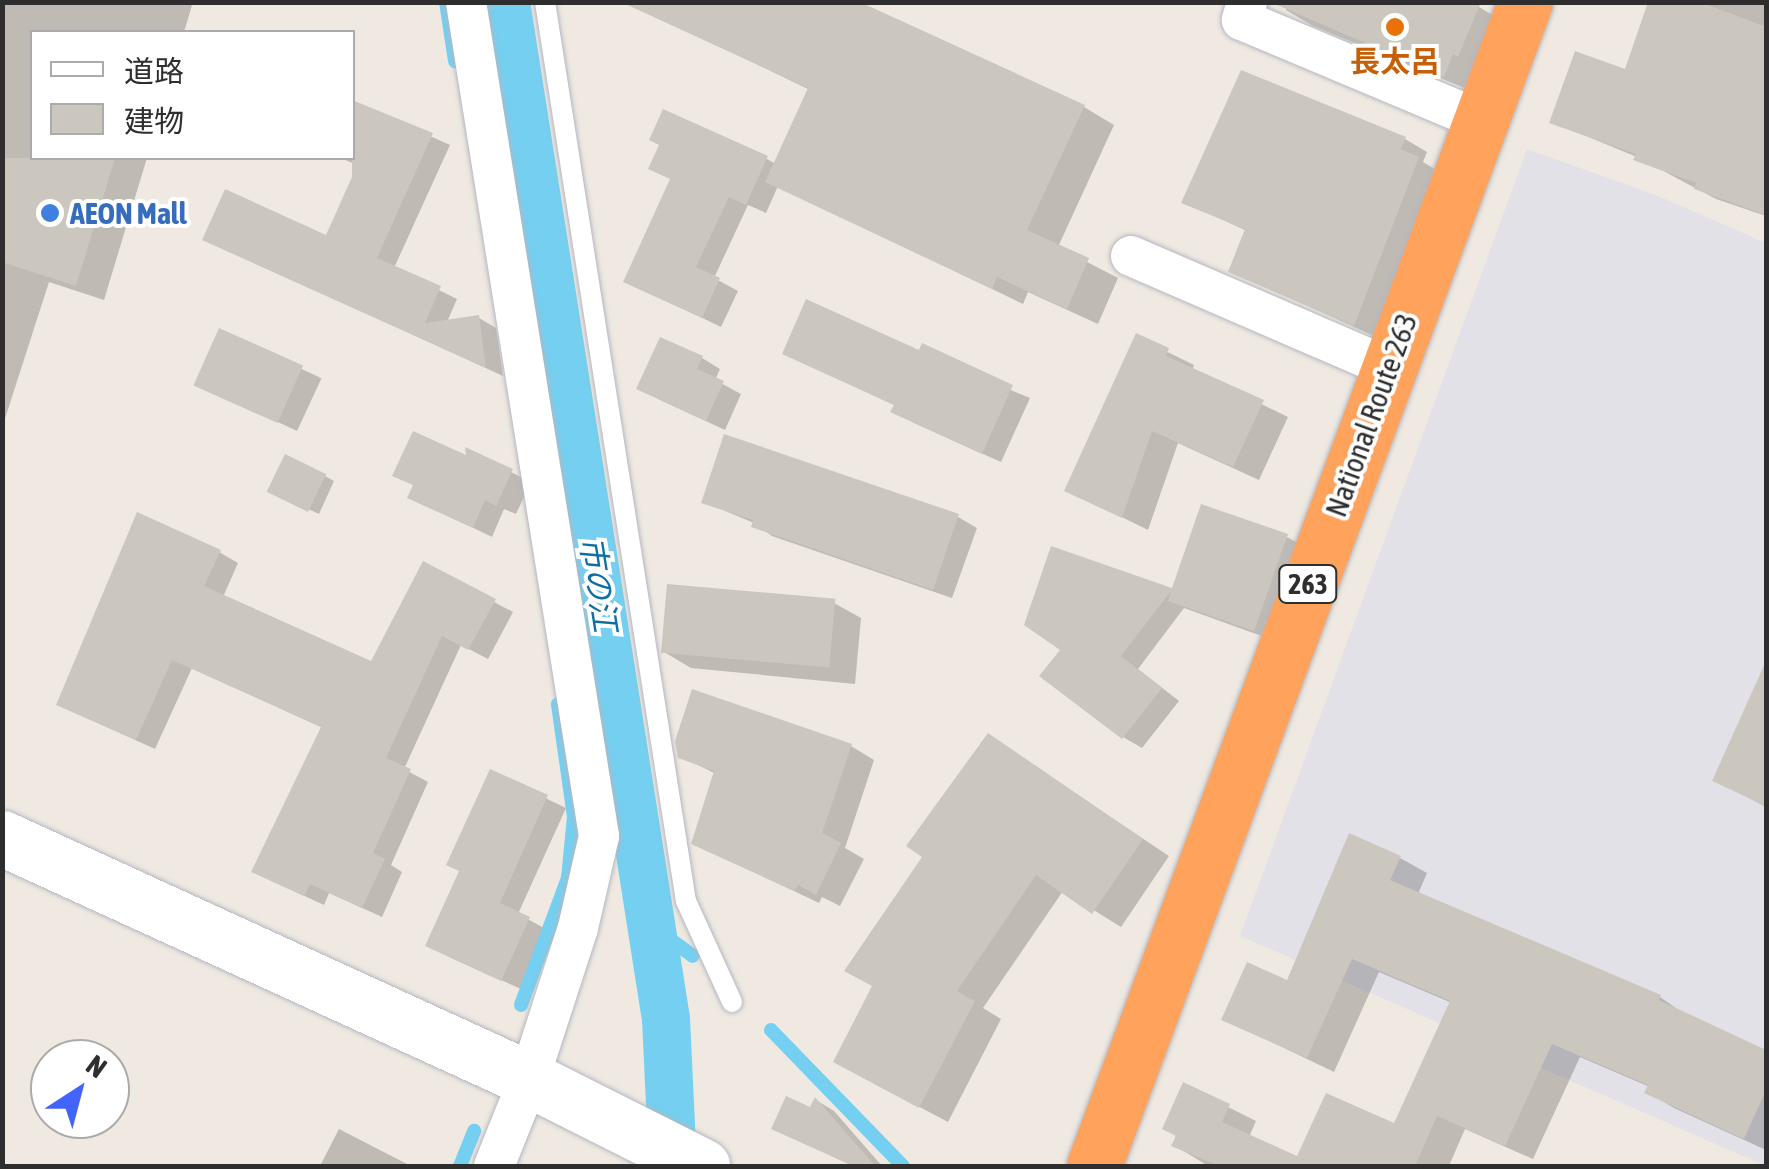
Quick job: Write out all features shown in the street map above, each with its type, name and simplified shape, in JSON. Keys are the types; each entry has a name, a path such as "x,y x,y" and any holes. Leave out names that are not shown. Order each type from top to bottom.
{"highway":[{"name":"National Route 263","path":"1094,1166 1525,2"}],"street":[{"path":"466,2 599,836 578,928 529,1080 494,1166"},
{"path":"1247,2 1242,20 1480,120"},
{"path":"1131,256 1388,368"},
{"path":"2,838 529,1080 645,1152 701,1166"}],"lane":[{"path":"545,2 686,901 732,1002"}],"shaded area":[{"path":"1527,149 1656,195 1766,243 1766,1166 1240,936"}],"building":[{"path":"621,2 860,2 1085,105 1027,230 1089,258 1067,309 997,277 992,289 765,182 808,88"},
{"name":"長太呂","path":"1270,2 1481,2 1458,57 1453,54 1444,77"},
{"path":"1648,2 1700,2 1766,27 1766,215 1694,189 1696,183 1633,160 1636,154 1549,123 1575,51 1625,69"},
{"path":"1241,70 1406,137 1401,149 1419,157 1354,326 1228,272 1245,229 1181,203"},
{"path":"355,101 433,133 377,258 441,286 425,323 479,315 486,368 202,240 225,189 326,235 352,177"},
{"path":"663,109 768,156 746,205 729,197 696,267 720,278 702,318 623,282 670,179 648,169 659,145 649,140"},
{"path":"2,158 114,160 76,286 2,262"},
{"path":"806,299 919,350 922,343 1013,385 982,454 890,412 894,405 782,354"},
{"path":"219,328 303,365 277,423 193,386"},
{"path":"1136,333 1169,348 1166,356 1264,400 1233,467 1152,431 1122,518 1064,491"},
{"path":"660,337 703,356 697,369 724,381 706,421 636,389"},
{"path":"413,431 466,455 465,447 513,469 496,506 485,500 473,528 407,498 413,485 392,476"},
{"path":"724,434 959,514 933,590 751,527 753,520 701,503"},
{"path":"285,454 326,474 308,512 267,492"},
{"path":"1201,504 1288,534 1254,631 1168,601 1171,591 1121,656 1162,688 1122,739 1039,676 1060,650 1024,625 1051,546 1172,588"},
{"path":"137,512 221,550 204,586 371,661 423,561 496,599 468,650 442,636 386,758 411,769 373,853 385,859 362,908 310,884 304,896 251,872 321,727 172,660 136,740 56,705"},
{"path":"667,584 835,599 829,667 661,653"},
{"path":"1766,661 1766,806 1712,781"},
{"path":"692,689 852,744 822,833 841,843 816,895 798,885 794,891 691,844 714,771 678,758 675,741"},
{"path":"988,733 1143,839 1092,914 1036,875 957,991 975,1001 919,1108 833,1062 872,986 844,971 922,857 906,846"},
{"path":"490,769 548,795 500,903 530,917 501,981 425,946 459,871 446,865"},
{"path":"1349,833 1401,856 1390,880 1661,995 1659,1000 1766,1050 1766,1090 1744,1139 1644,1093 1648,1085 1552,1044 1505,1146 1437,1116 1415,1166 1219,1166 1171,1146 1176,1136 1162,1129 1183,1082 1230,1104 1222,1122 1297,1156 1326,1093 1394,1123 1450,1001 1352,959 1307,1058 1221,1020 1247,962 1287,980"},
{"path":"786,1096 810,1107 815,1097 875,1166 853,1166 771,1129"}],"waterway":[{"path":"446,2 455,61"},
{"name":"市の江","path":"506,2 666,1019 673,1166"},
{"path":"521,1005 568,878 574,817 558,704"},
{"path":"653,927 693,956"},
{"path":"771,1030 903,1166"},
{"path":"460,1166 474,1131"}],"place":[{"name":"長太呂","path":"1395,27"},
{"name":"AEON Mall","path":"50,213"}]}
